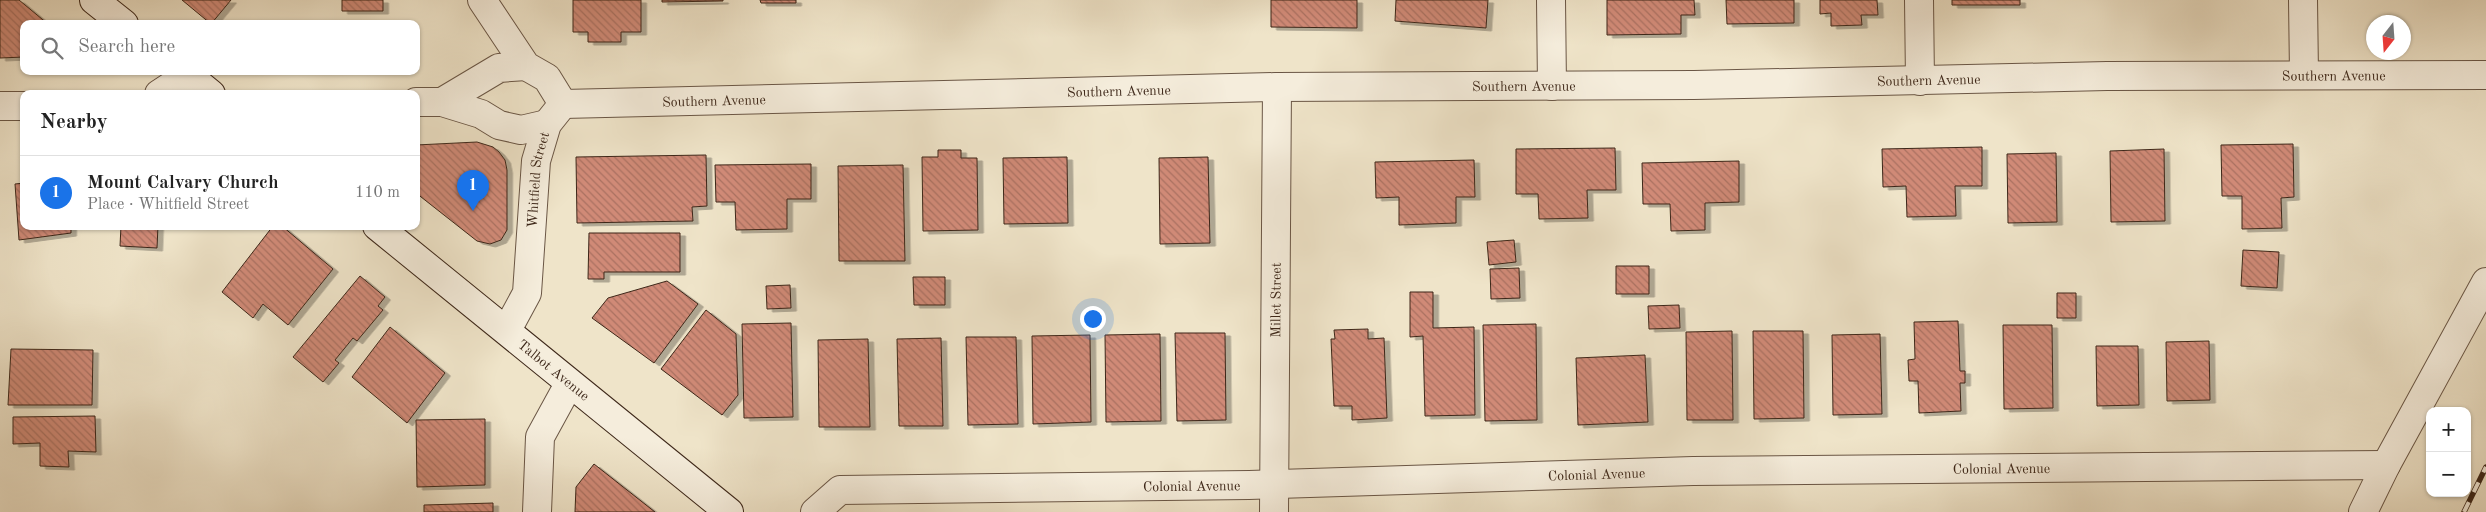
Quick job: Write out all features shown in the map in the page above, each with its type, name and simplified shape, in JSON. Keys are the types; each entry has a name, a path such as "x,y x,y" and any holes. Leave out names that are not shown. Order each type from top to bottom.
{"street":[{"path":"94,0 119,20"},
{"path":"482,0 526,66 548,78 555,114"},
{"path":"1551,0 1552,86"},
{"path":"1919,0 1920,80"},
{"path":"2303,0 2304,74"},
{"name":"Southern Avenue","path":"429,102 499,68 526,66"},
{"name":"Southern Avenue","path":"429,102 481,114 499,125 521,130 555,114 1277,87 1552,86 2304,74 2486,75"},
{"path":"164,90 183,75"},
{"path":"188,75 206,90"},
{"name":"Millet Street","path":"1274,512 1277,87"},
{"path":"0,106 20,106"},
{"name":"Whitfield Street","path":"507,330 527,293 536,161 555,114"},
{"name":"Talbot Avenue","path":"383,230 507,330 569,384 729,512"},
{"path":"2363,512 2486,282"},
{"path":"537,512 540,437 569,384"},
{"name":"Colonial Avenue","path":"815,512 840,490 1273,484 1693,471 2386,466"}],"building":[{"path":"0,0 19,0 43,20 20,20 20,57 0,58"},
{"path":"182,0 231,0 214,20 206,20"},
{"path":"342,0 383,0 383,11 342,11"},
{"path":"573,0 641,0 641,32 621,32 621,42 588,42 588,32 573,32"},
{"path":"662,0 723,0 723,1 662,2"},
{"path":"760,0 796,0 796,3 761,3"},
{"path":"1271,0 1357,0 1357,28 1271,27"},
{"path":"1396,0 1488,0 1486,28 1395,21"},
{"path":"1607,0 1694,0 1695,15 1681,15 1681,34 1607,35"},
{"path":"1726,0 1794,0 1794,23 1727,24"},
{"path":"1820,0 1877,0 1878,15 1861,15 1862,25 1831,26 1831,13 1820,14"},
{"path":"1952,0 2020,0 2020,5 1952,5"},
{"path":"477,142 493,147 499,152 505,160 507,170 507,230 501,240 490,244 477,241 420,196 420,145"},
{"path":"2293,144 2294,197 2281,198 2282,228 2242,229 2242,196 2222,196 2221,145"},
{"path":"1982,147 1982,186 1955,186 1956,216 1907,217 1906,186 1883,187 1882,149"},
{"path":"1615,148 1616,190 1587,190 1588,218 1539,219 1538,194 1516,194 1516,149"},
{"path":"2164,149 2165,221 2111,222 2110,151"},
{"path":"938,150 961,150 961,158 977,158 978,230 923,231 922,157 938,157"},
{"path":"2056,153 2057,222 2008,223 2007,154"},
{"path":"706,155 707,206 692,207 693,221 577,223 576,157"},
{"path":"1067,157 1068,223 1004,224 1003,158"},
{"path":"1208,157 1210,243 1160,244 1159,158"},
{"path":"1474,160 1475,197 1456,197 1456,223 1399,225 1399,197 1376,198 1375,162"},
{"path":"1739,161 1739,202 1705,203 1705,230 1671,231 1670,204 1643,204 1642,163"},
{"path":"811,164 811,199 787,199 787,229 736,230 735,202 716,202 715,165"},
{"path":"903,165 905,261 839,261 838,166"},
{"path":"20,183 20,230 71,230 71,233 19,240 15,184"},
{"path":"121,230 158,230 157,248 120,246"},
{"path":"270,230 287,230 333,269 288,325 263,304 253,318 222,292"},
{"path":"589,233 680,233 680,272 604,272 604,279 588,279"},
{"path":"1514,240 1516,262 1489,265 1487,242"},
{"path":"2243,250 2279,252 2277,288 2241,286"},
{"path":"1616,266 1649,266 1649,294 1616,294"},
{"path":"1519,268 1520,298 1491,299 1490,269"},
{"path":"360,276 385,297 378,306 383,310 357,341 353,338 335,360 339,363 323,382 293,357"},
{"path":"913,277 945,277 945,305 914,305"},
{"path":"667,281 698,304 654,363 592,318 608,298"},
{"path":"790,285 791,308 767,309 766,286"},
{"path":"1410,292 1433,292 1433,328 1474,327 1475,415 1425,416 1423,336 1410,337"},
{"path":"2057,293 2076,293 2076,318 2057,318"},
{"path":"1679,305 1680,328 1649,329 1648,306"},
{"path":"706,310 736,334 738,395 722,415 661,369"},
{"path":"1958,321 1960,371 1965,371 1965,383 1960,383 1961,411 1919,413 1918,381 1909,381 1908,360 1915,359 1914,322"},
{"path":"791,323 793,417 744,418 742,324"},
{"path":"1536,324 1537,420 1485,421 1483,325"},
{"path":"2003,325 2052,325 2053,408 2004,409"},
{"path":"390,327 445,373 407,423 352,377"},
{"path":"1368,329 1368,339 1384,338 1387,418 1352,420 1352,406 1334,406 1331,339 1335,339 1334,330"},
{"path":"1732,331 1733,420 1687,420 1686,332"},
{"path":"1753,331 1803,331 1804,418 1754,419"},
{"path":"1175,333 1225,333 1226,420 1177,421"},
{"path":"1160,334 1161,421 1106,422 1105,335"},
{"path":"1880,334 1882,414 1833,415 1832,335"},
{"path":"1090,335 1091,422 1033,424 1032,336"},
{"path":"966,337 1016,337 1018,424 968,425"},
{"path":"941,338 943,426 899,426 897,339"},
{"path":"868,339 870,427 819,427 818,340"},
{"path":"2209,341 2210,400 2167,401 2166,342"},
{"path":"2096,346 2138,346 2139,405 2097,406"},
{"path":"11,349 93,350 92,405 8,405"},
{"path":"1645,355 1648,422 1578,425 1576,358"},
{"path":"95,416 96,452 68,451 69,467 40,466 40,443 13,444 13,417"},
{"path":"485,419 485,485 417,487 416,420"},
{"path":"594,464 655,512 575,512 576,487"},
{"path":"493,503 493,512 424,512 424,505"}],"railway":[{"path":"2464,512 2486,467"}],"place":[{"name":"Mount Calvary Church","path":"473,211"}]}
